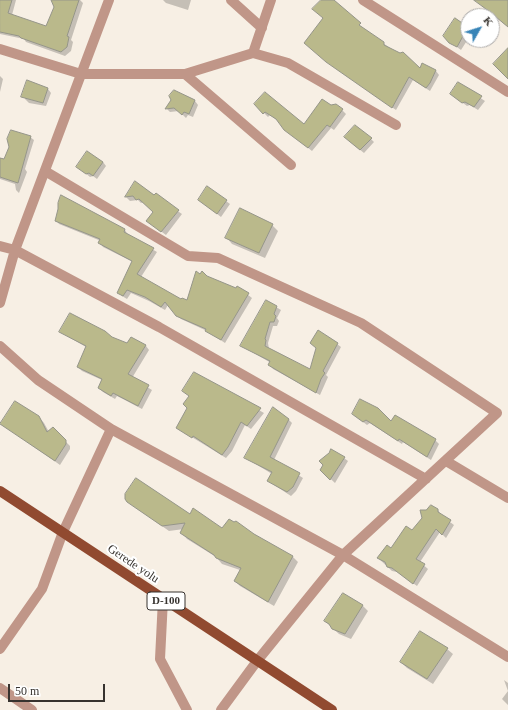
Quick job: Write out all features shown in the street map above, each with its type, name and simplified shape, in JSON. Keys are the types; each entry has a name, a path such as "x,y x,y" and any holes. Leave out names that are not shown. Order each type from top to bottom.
{"main road":[{"name":"Gerede yolu","path":"0,491 332,710"}],"street":[{"path":"0,303 15,250 82,74 108,0"},
{"path":"231,0 262,28"},
{"path":"253,53 271,0"},
{"path":"364,0 508,92"},
{"path":"0,49 82,74 185,74 253,53 288,63 396,125"},
{"path":"185,74 291,165"},
{"path":"45,171 188,256 218,258 361,323 503,413 446,461 343,555 256,661 221,710"},
{"path":"0,246 15,250 159,327 426,479"},
{"path":"0,346 38,380 111,429 343,555 508,657"},
{"path":"0,649 4,636 42,589 63,532 111,429"},
{"path":"446,461 508,498"},
{"path":"163,599 160,659 187,710"},
{"path":"0,688 32,710"}],"building":[{"path":"0,0 12,0 8,13 46,26 54,7 51,0 79,0 67,36 69,37 67,47 61,52 19,36 0,32"},
{"path":"321,0 334,0 361,23 359,25 384,42 384,45 400,53 403,52 420,68 422,63 436,70 430,83 426,88 409,77 392,108 326,62 304,43 323,18 312,9"},
{"path":"474,0 508,0 508,27 500,20 500,8 485,8"},
{"path":"455,18 460,21 460,42 457,47 449,43 443,36"},
{"path":"508,48 508,79 493,64"},
{"path":"27,80 48,88 43,103 21,97"},
{"path":"458,82 482,96 474,107 465,102 462,103 450,94"},
{"path":"174,90 195,100 189,114 184,112 182,115 174,108 165,109 171,100 169,96"},
{"path":"265,92 304,124 322,99 331,105 336,104 343,109 330,127 327,125 308,148 284,130 276,119 265,112 263,114 254,104"},
{"path":"355,125 372,138 360,150 344,137"},
{"path":"11,130 31,136 18,183 0,177 0,158 4,159 9,147 7,139"},
{"path":"87,151 103,162 93,176 89,173 86,174 76,167"},
{"path":"135,181 154,195 156,193 179,210 161,232 146,221 153,212 139,199 136,200 133,196 125,197"},
{"path":"207,186 227,200 217,214 198,200"},
{"path":"61,195 125,229 124,232 154,248 137,274 181,299 187,300 196,271 200,274 202,271 207,276 236,288 237,286 249,293 221,340 205,331 206,329 176,316 165,302 161,307 145,297 127,290 123,296 117,293 132,261 98,243 100,239 55,221"},
{"path":"240,208 273,224 259,253 225,238"},
{"path":"266,300 277,306 274,314 276,316 274,322 270,322 265,339 265,346 310,369 316,348 310,343 318,330 338,343 323,371 325,373 316,393 268,365 270,361 240,346"},
{"path":"70,313 105,331 112,337 127,343 131,337 146,345 128,374 149,385 138,406 113,393 111,396 98,388 102,379 77,367 86,346 59,332"},
{"path":"194,372 261,408 247,426 241,422 228,447 222,455 193,436 192,438 176,428 187,408 183,404 189,396 182,391"},
{"path":"360,399 378,408 391,421 395,415 436,439 427,457 399,439 398,441 366,420 363,422 352,414"},
{"path":"15,401 39,416 47,432 53,427 66,440 66,444 55,461 0,424"},
{"path":"273,407 289,419 270,457 300,473 293,487 287,492 267,481 272,472 244,458"},
{"path":"331,449 345,457 330,480 320,470 323,465 319,461 329,453"},
{"path":"136,478 190,514 193,508 222,528 229,519 234,522 236,521 254,534 293,556 268,602 234,581 241,568 216,558 214,555 180,533 185,523 162,526 127,502 125,499 125,494"},
{"path":"431,505 438,509 438,512 451,520 442,535 436,529 416,559 425,564 413,584 392,568 387,567 385,562 377,558 387,545 391,548 406,526 412,530 422,518 420,510 426,510"},
{"path":"343,593 363,605 345,634 332,629 329,624 324,621"},
{"path":"420,631 448,648 427,679 400,662"}]}
